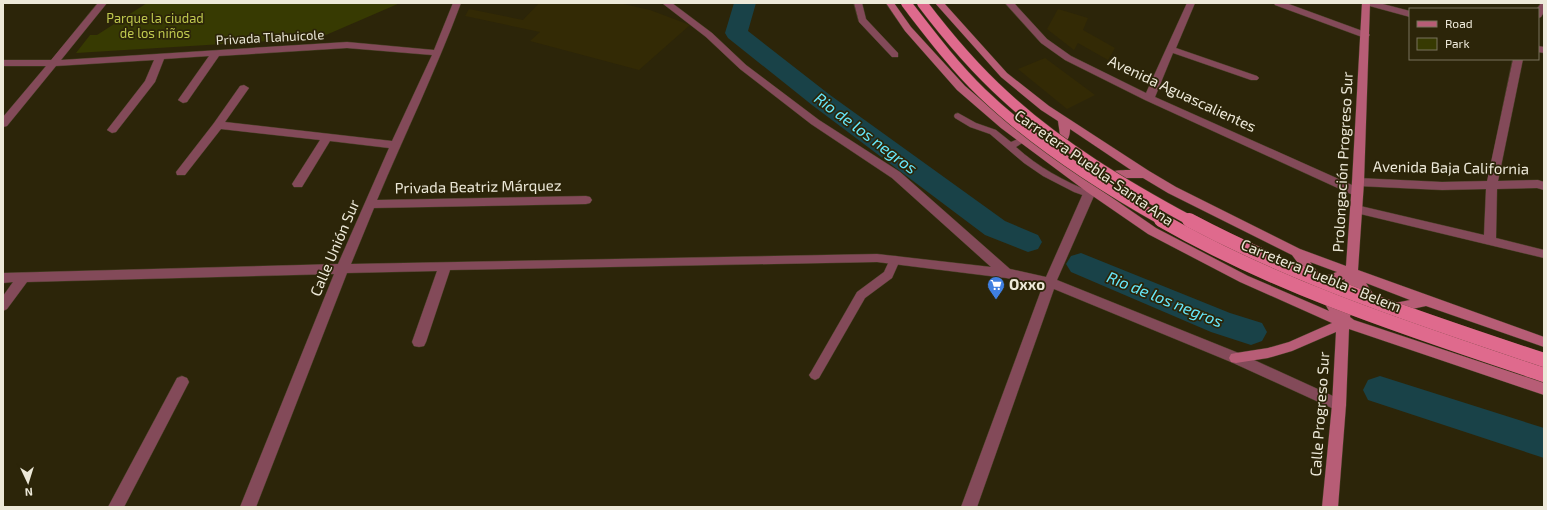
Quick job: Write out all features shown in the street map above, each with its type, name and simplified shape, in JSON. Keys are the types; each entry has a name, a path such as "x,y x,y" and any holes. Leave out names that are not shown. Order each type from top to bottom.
{"main road":[{"name":"Carretera Puebla - Belem","path":"906,3 955,66 994,105 1037,139 1083,172 1157,219 1242,262 1322,296 1544,375"},
{"name":"Carretera Puebla - Belem","path":"922,3 950,40 983,75 1018,108 1112,175 1178,215 1249,250 1336,288 1544,360"}],"street":[{"path":"3,124 55,63 103,3"},
{"name":"Calle Unión Sur","path":"248,507 342,270 395,145 438,53 457,3"},
{"path":"666,3 709,34 743,67 815,122 896,175 1006,273"},
{"name":"Carretera Puebla-Santa Ana","path":"890,3 908,29 961,88 1004,126 1089,191 1152,231 1244,279 1343,322 1407,342 1538,387"},
{"name":"Carretera Puebla - Belem","path":"939,3 1004,75 1064,122 1145,174 1198,204 1296,252 1426,301 1544,342"},
{"name":"Avenida Aguascalientes","path":"1009,3 1044,41 1068,58 1149,98 1358,187"},
{"path":"1149,98 1190,3"},
{"path":"1278,3 1365,35"},
{"path":"1368,3 1409,14"},
{"name":"Prolongación Progreso Sur","path":"1343,322 1352,272 1368,3"},
{"name":"Privada Tlahuicole","path":"3,63 55,63 347,45 438,53"},
{"path":"1170,49 1254,78"},
{"path":"183,100 216,53"},
{"path":"112,130 150,82 160,56"},
{"path":"1490,240 1492,185 1518,60"},
{"path":"181,172 218,125 244,88"},
{"path":"1025,142 1046,147 1058,144 1064,140 1067,131 1064,122"},
{"path":"218,125 395,145"},
{"path":"298,184 327,138"},
{"path":"969,507 1050,282 1089,191 1094,183 1104,177 1123,174 1145,174"},
{"name":"Avenida Baja California","path":"1358,187 1538,184 1544,186"},
{"name":"Privada Beatriz Márquez","path":"371,204 586,200"},
{"path":"1356,209 1544,254"},
{"path":"1296,252 1319,283 1343,322"},
{"path":"3,278 342,270 445,266 877,258 1006,273 1050,282 1236,358 1339,405"},
{"path":"419,342 445,266"},
{"path":"1283,296 1352,272 1378,311 1407,342"},
{"path":"3,306 23,278"},
{"path":"1236,358 1268,353 1292,346 1343,322 1378,311 1426,301"},
{"name":"Calle Progreso Sur","path":"1330,507 1339,405 1343,322"},
{"path":"1529,336 1538,387"},
{"path":"116,507 182,382"}],"lane":[{"path":"858,3 862,20 895,55"},
{"path":"958,116 973,125 993,132 1010,146 1022,159 1062,183 1089,191"},
{"path":"1010,146 1025,142"},
{"path":"815,374 861,295 888,275 895,260"}],"shaded area":[{"path":"539,3 619,3 650,10 690,25 639,70 530,41 540,32 465,16 469,9 523,20"},
{"path":"1058,9 1088,18 1083,30 1115,48 1108,60 1078,43 1074,50 1047,29"},
{"path":"1045,58 1095,95 1067,109 1018,69"}],"green space":[{"name":"Parque la ciudad de los niños","path":"147,3 400,3 319,38 76,53 90,35 97,35"}],"waterway":[{"name":"Rio de los negros","path":"745,3 736,33 821,100 995,228 1028,242"},
{"name":"Rio de los negros","path":"1081,264 1222,323 1251,332"},
{"name":"Rio de los negros","path":"1380,390 1544,443"}],"place":[{"name":"Oxxo","path":"996,300"}]}
